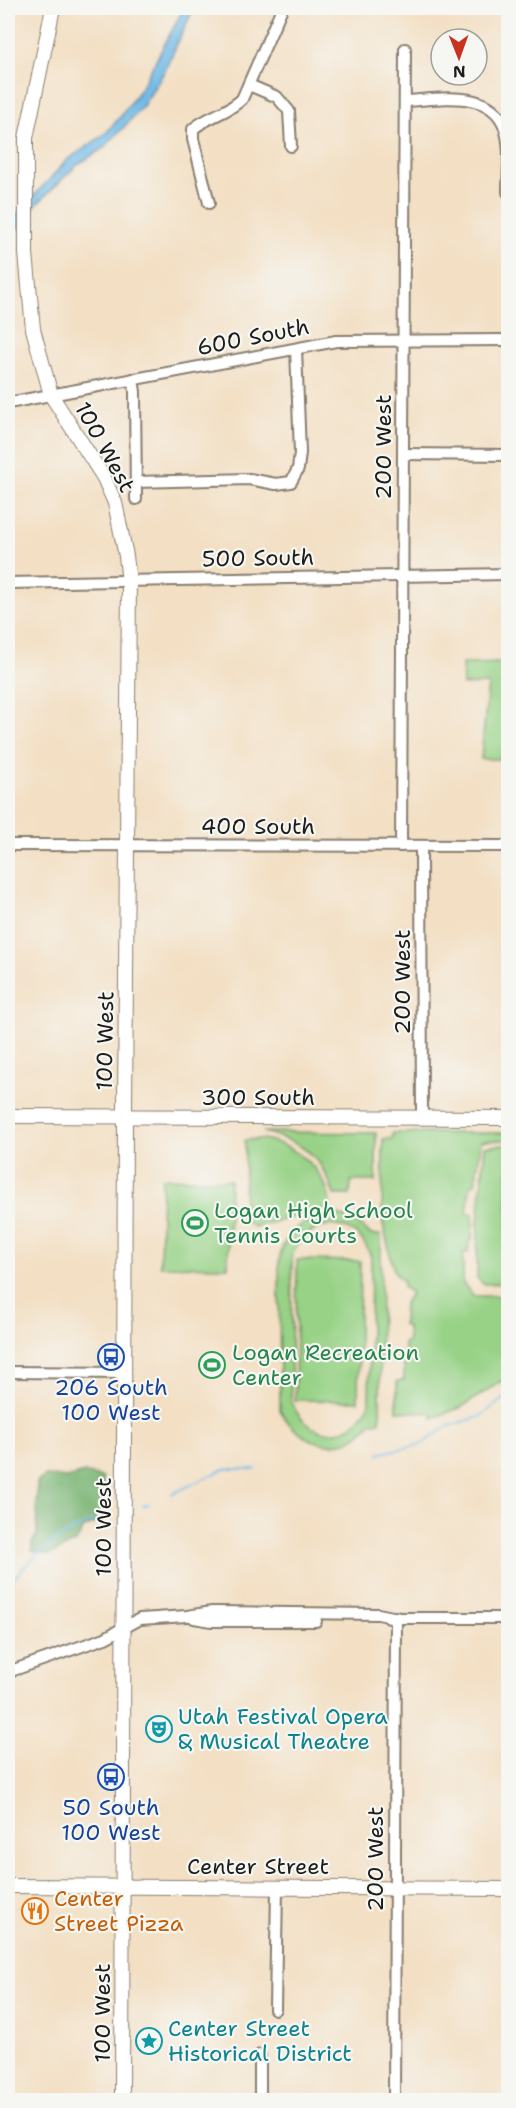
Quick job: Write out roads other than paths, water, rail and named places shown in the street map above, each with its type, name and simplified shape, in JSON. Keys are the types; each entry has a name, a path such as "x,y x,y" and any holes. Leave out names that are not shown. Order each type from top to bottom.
{"street":[{"name":"100 West","path":"53,8 26,138 26,253 33,329 51,394 104,478 115,503 129,582 122,2100"},
{"path":"209,203 193,139 193,129 201,122 234,107 242,99 282,8"},
{"name":"200 West","path":"401,846 405,49"},
{"path":"249,85 278,97 289,111 291,146"},
{"path":"405,101 476,100 490,107 500,118 507,136 508,192"},
{"name":"600 South","path":"8,403 336,341 508,340"},
{"path":"136,482 249,479 276,484 291,482 298,469 300,453 296,349"},
{"name":"100 West","path":"133,379 136,499"},
{"path":"403,454 508,455"},
{"name":"500 South","path":"8,583 508,574"},
{"name":"400 South","path":"8,845 508,846"},
{"name":"200 West","path":"421,846 422,1118"},
{"name":"300 South","path":"8,1116 508,1118"},
{"path":"8,1372 124,1373"},
{"path":"8,1672 99,1640 140,1619 150,1617 187,1616 212,1621 378,1620 394,1617 508,1618"},
{"name":"200 West","path":"394,1617 394,2100"},
{"name":"Center Street","path":"8,1886 508,1889"},
{"path":"276,2009 277,1887"},
{"path":"260,2055 260,2100"}],"water":[{"path":"184,8 194,8 163,74 141,109 104,148 77,165 38,203 8,240 8,224 67,160 105,134 121,116 142,86"}],"waterway":[{"path":"378,1454 422,1444 446,1427 479,1417 508,1396"},
{"path":"172,1494 224,1469 256,1469"},
{"path":"143,1506 149,1504"},
{"path":"8,1586 39,1553 51,1544 77,1528 104,1518"}],"place":[{"name":"Logan High School Tennis Courts","path":"195,1223"},
{"name":"206 South 100 West","path":"111,1357"},
{"name":"Logan Recreation Center","path":"212,1365"},
{"name":"Utah Festival Opera & Musical Theatre","path":"159,1729"},
{"name":"50 South 100 West","path":"111,1777"},
{"name":"Center Street Pizza","path":"35,1911"},
{"name":"Center Street Historical District","path":"149,2041"}]}
